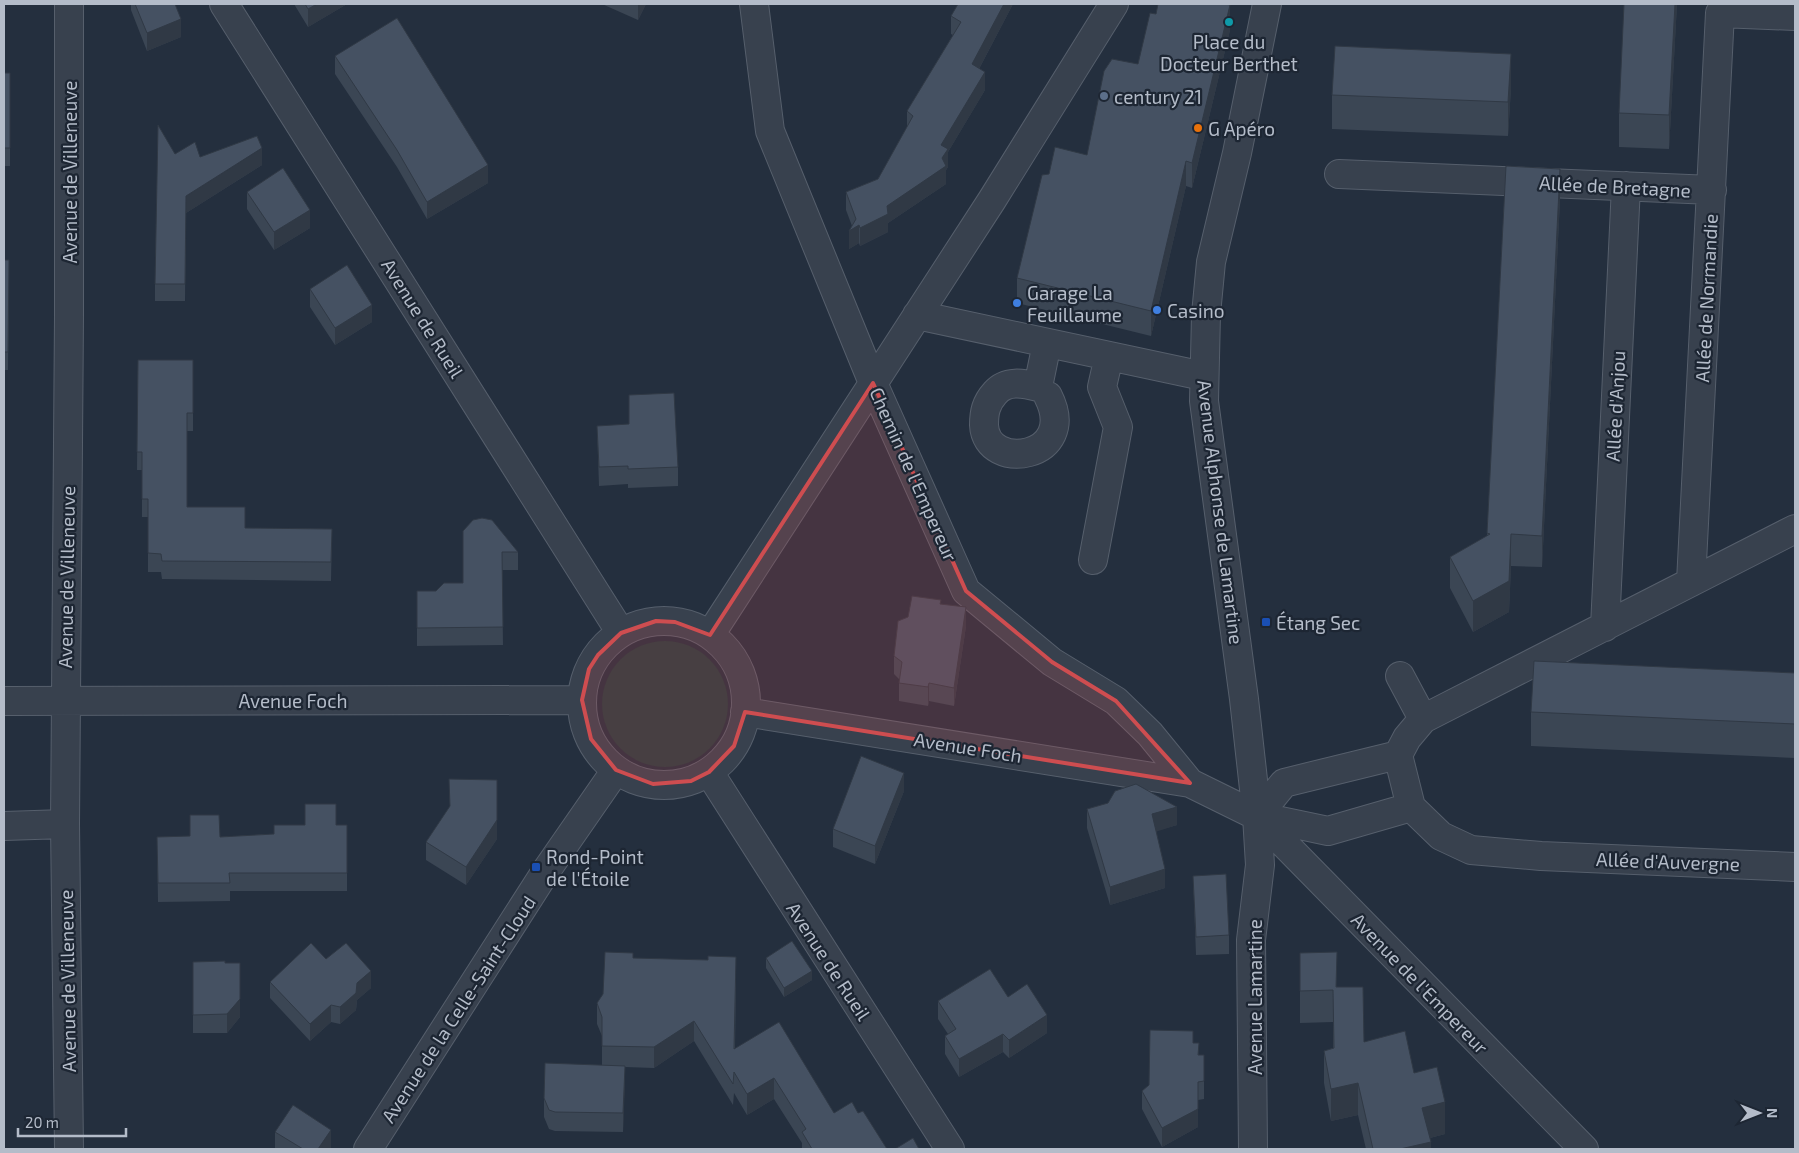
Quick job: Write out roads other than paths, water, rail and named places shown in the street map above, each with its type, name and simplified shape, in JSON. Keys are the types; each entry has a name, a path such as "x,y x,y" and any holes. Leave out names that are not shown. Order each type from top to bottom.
{"street":[{"name":"Avenue de Villeneuve","path":"69,4 69,316 65,700 69,1149"},
{"name":"Avenue de Rueil","path":"224,4 621,633"},
{"name":"Chemin de l'Empereur","path":"754,4 770,131 873,383 966,591 1052,662 1116,701 1150,734 1190,783 1257,816"},
{"path":"710,635 992,200 1114,4"},
{"name":"Avenue Alphonse de Lamartine","path":"1257,816 1243,690 1204,401 1203,376 1211,262 1236,154 1267,4"},
{"name":"Allée de Normandie","path":"1691,582 1720,13 1795,16"},
{"name":"Allée de Bretagne","path":"1339,174 1712,190"},
{"name":"Allée d'Anjou","path":"1605,627 1626,186"},
{"path":"917,315 1203,376"},
{"path":"1047,343 1038,387 1024,383 1009,384 997,390 988,401 984,414 984,429 991,441 1002,450 1015,455 1029,454 1042,447 1051,437 1056,423 1054,409 1048,396"},
{"path":"1093,560 1118,427 1102,387 1109,356"},
{"path":"1398,755 1284,783 1257,816 1328,831 1411,807 1398,755 1407,738 1423,719 1795,529"},
{"path":"666,621 693,626 710,635 728,654 742,677 745,694 745,712 734,746 723,760 709,772 691,780 672,784 653,784 634,779 616,770 602,756 590,739 584,720 582,700 589,669 603,649 621,633 638,625 666,621"},
{"path":"1400,676 1423,719"},
{"name":"Avenue Foch","path":"4,701 582,700"},
{"name":"Avenue Foch","path":"745,712 1190,783"},
{"name":"Avenue de la Celle-Saint-Cloud","path":"368,1149 546,871 616,770"},
{"name":"Avenue de Rueil","path":"709,772 950,1149"},
{"name":"Allée d'Auvergne","path":"1411,807 1442,836 1471,850 1541,856 1795,866"},
{"name":"Avenue Lamartine","path":"1253,1149 1251,940 1260,864 1257,816"},
{"name":"Avenue de l'Empereur","path":"1257,816 1584,1149"},
{"path":"4,826 65,824"}],"place":[{"name":"Place du Docteur Berthet","path":"1229,22"},
{"name":"century 21","path":"1104,96"},
{"name":"G Apéro","path":"1198,128"},
{"name":"Garage La Feuillaume","path":"1017,303"},
{"name":"Casino","path":"1157,310"},
{"name":"Étang Sec","path":"1266,622"},
{"name":"Rond-Point de l'Étoile","path":"536,867"}]}
